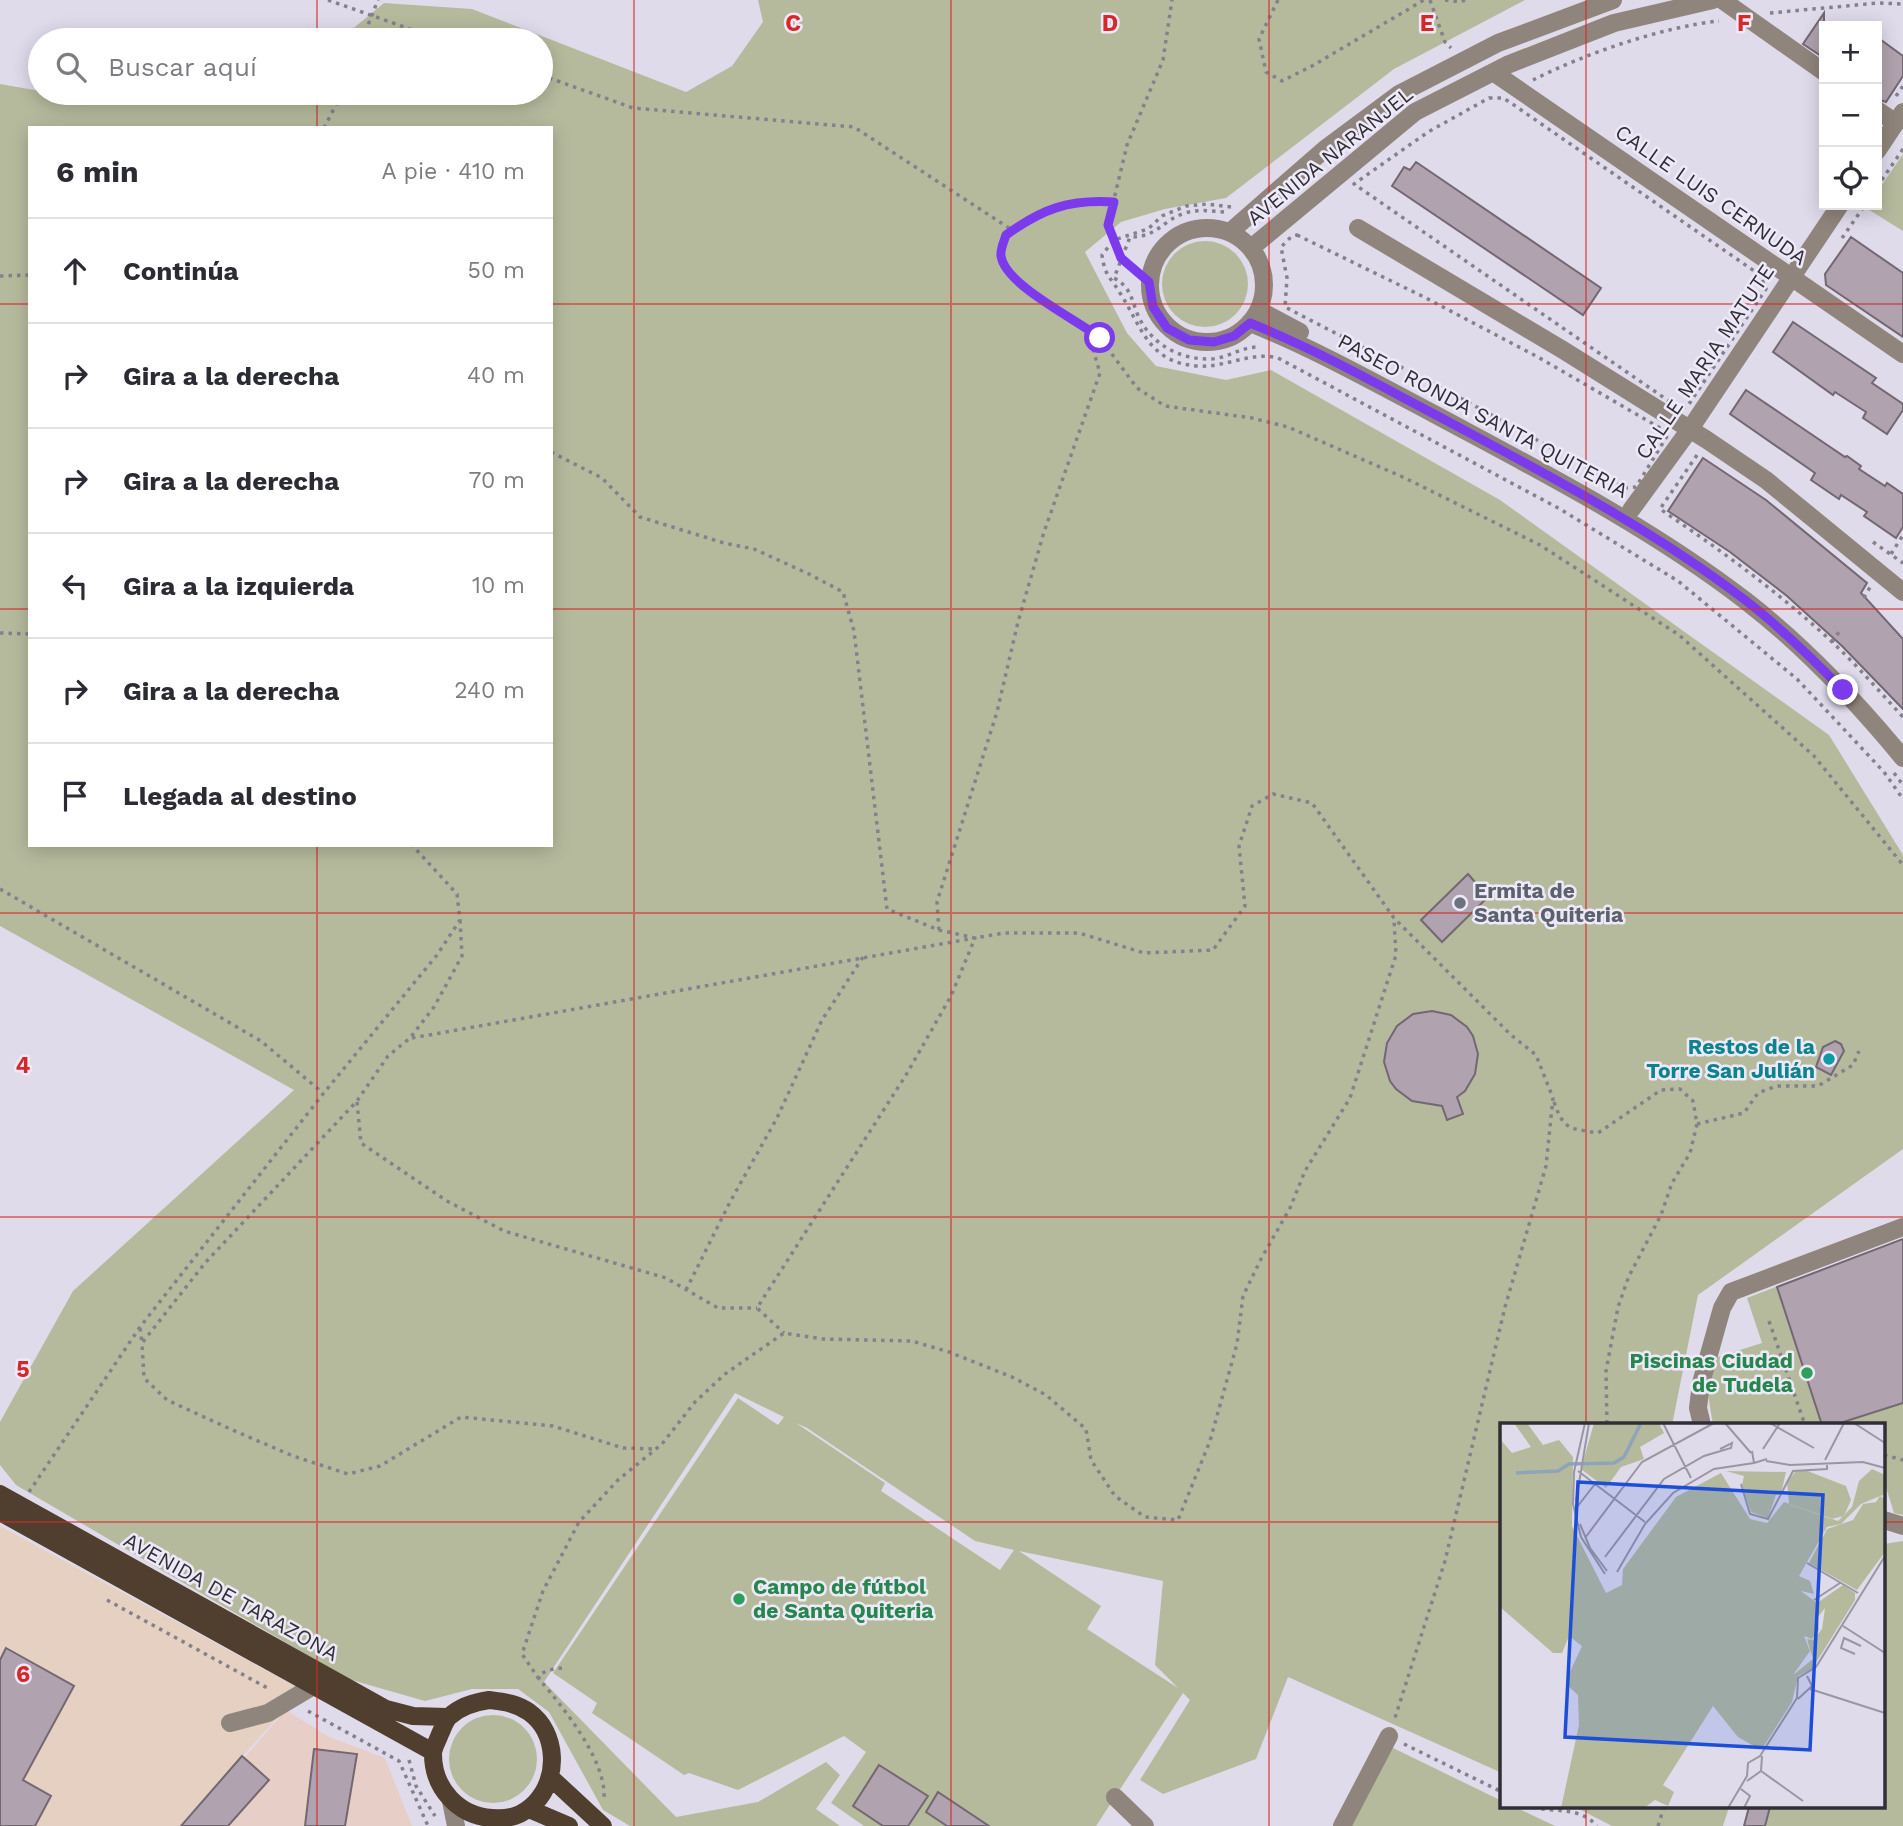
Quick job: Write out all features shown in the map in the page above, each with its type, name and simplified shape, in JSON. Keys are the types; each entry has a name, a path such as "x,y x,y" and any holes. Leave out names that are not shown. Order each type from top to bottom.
{"main road":[{"name":"AVENIDA DE TARAZONA","path":"0,1494 386,1709 413,1716 447,1717"},
{"name":"AVENIDA DE TARAZONA","path":"0,1512 433,1752"},
{"path":"489,1700 511,1703 531,1713 545,1731 552,1753 550,1777 543,1795 529,1809 514,1818 494,1822 464,1811 451,1801 441,1787 433,1752 447,1717 473,1702 489,1700"},
{"path":"550,1777 603,1826"},
{"path":"529,1809 569,1826"}],"street":[{"name":"AVENIDA NARANJEL","path":"1230,232 1325,149 1399,94 1498,43 1613,0"},
{"name":"AVENIDA NARANJEL","path":"1251,248 1415,112 1493,72 1614,23 1713,0"},
{"path":"1722,0 1819,68"},
{"name":"CALLE LUIS CERNUDA","path":"1493,72 1903,354"},
{"path":"1880,147 1899,118 1882,112"},
{"name":"CALLE MARIA MATUTE","path":"1631,510 1690,429 1837,210"},
{"path":"1202,227 1230,232 1251,248 1261,267 1264,289 1254,317 1234,336 1214,342 1189,340 1167,328 1153,307 1149,282 1157,256 1176,236 1202,227"},
{"path":"1358,228 1690,429 1766,480 1903,592"},
{"name":"PASEO RONDA SANTA QUITERIA","path":"1254,317 1451,411 1631,510 1710,563 1782,621 1848,682 1903,742"},
{"name":"PASEO RONDA SANTA QUITERIA","path":"1254,317 1288,338 1616,513 1687,559 1747,602 1809,655 1860,707 1895,762"},
{"path":"1702,1423 1698,1408 1701,1383 1722,1308 1731,1292 1903,1227"},
{"path":"1885,1520 1903,1526"},
{"path":"230,1723 268,1713 315,1685"},
{"path":"1342,1826 1390,1737"},
{"path":"1115,1797 1145,1826"},
{"path":"451,1801 456,1826"}],"path":[{"path":"328,0 406,28"},
{"path":"367,28 378,0"},
{"path":"1149,282 1121,258 1108,225 1128,145 1163,60 1172,0"},
{"path":"1278,0 1259,40 1266,72 1282,80 1312,66 1424,0"},
{"path":"1430,0 1445,42 1453,53"},
{"path":"1445,0 1465,0"},
{"path":"1766,14 1842,6 1903,4"},
{"path":"1525,85 1564,65 1606,49 1694,25 1718,21 1725,26"},
{"path":"1445,51 1458,43"},
{"path":"553,79 632,108 854,127 1012,230"},
{"path":"1503,98 1511,103 1760,275 1766,289 1687,407 1676,406 1354,184 1429,132 1489,99 1503,98"},
{"path":"325,126 336,105"},
{"path":"1882,180 1903,149"},
{"path":"1240,199 1229,208 1207,204 1186,206 1162,216 1149,229 1114,240 1102,255 1105,273 1120,292 1147,341 1166,356 1197,366 1218,365 1267,355 1278,358 1560,509 1678,581 1792,675 1884,772 1903,799"},
{"path":"1114,202 1090,200 1048,209 1006,235 1000,254 1005,268 1019,284 1100,338 1137,388 1165,406 1252,418 1288,427 1405,478 1540,545 1679,635 1814,756 1903,865"},
{"path":"1838,245 1862,210"},
{"path":"1297,234 1310,240 1536,356 1669,433 1636,487 1624,488 1285,307 1287,278 1281,247 1297,234"},
{"path":"1121,258 1114,278 1128,289 1151,336 1166,348 1188,357 1212,359 1261,346"},
{"path":"0,276 28,275"},
{"path":"939,930 937,902 997,712 1025,597 1044,532 1100,373 1086,327"},
{"path":"1700,451 1660,509 1726,554 1786,601 1832,642 1903,718"},
{"path":"553,453 603,478 640,517 724,543 754,549 843,592 854,631 887,909 939,930 975,938"},
{"path":"1891,554 1903,535"},
{"path":"1868,538 1903,563"},
{"path":"1864,598 1872,583"},
{"path":"1832,642 1839,632"},
{"path":"0,634 28,634"},
{"path":"1895,762 1903,785"},
{"path":"410,1038 1004,933 1079,933 1144,953 1213,950 1245,906 1239,846 1252,806 1273,794 1312,803 1394,918 1511,1035 1535,1055 1560,1119 1570,1127 1598,1133 1661,1090 1680,1089 1693,1101 1697,1124 1690,1153 1672,1183 1661,1215 1629,1276 1618,1307 1606,1371 1607,1423"},
{"path":"142,1343 205,1263 357,1101 388,1056 410,1038 434,1007 462,956 457,894 414,847"},
{"path":"0,889 261,1041 323,1094"},
{"path":"357,1101 361,1143 447,1202 505,1231 666,1278 718,1308 757,1308 784,1333 823,1339 912,1341 949,1352 1012,1377 1046,1395 1086,1429 1091,1460 1115,1496 1145,1517 1178,1520 1210,1441 1237,1344 1243,1296 1290,1208 1305,1171 1350,1098 1396,955 1394,918"},
{"path":"23,1507 29,1492 58,1446 140,1327 323,1094 437,955 460,920"},
{"path":"757,1308 906,1075 951,996 975,938"},
{"path":"686,1290 730,1202 777,1118 822,1020 863,957"},
{"path":"1697,1124 1744,1113 1758,1093 1776,1086 1818,1086 1853,1065 1859,1051"},
{"path":"1500,1791 1390,1737 1445,1561 1505,1307 1546,1166 1553,1098"},
{"path":"1769,1321 1804,1423"},
{"path":"140,1327 145,1378 167,1400 293,1457 348,1474 380,1466 461,1418 553,1426 623,1448 657,1449"},
{"path":"604,1799 602,1778 572,1718 522,1654 543,1591 579,1522 618,1480 657,1449 695,1402 725,1374 784,1333"},
{"path":"1885,1455 1903,1460"},
{"path":"539,1679 540,1674 562,1668"},
{"path":"1543,1808 1572,1811 1597,1826"},
{"path":"1658,1826 1664,1808"}],"shaded area":[{"path":"0,1526 302,1690 180,1826 0,1826"},
{"path":"286,1710 329,1737 385,1758 412,1826 185,1826"}],"green space":[{"path":"758,0 1525,0 1394,69 1226,198 1165,209 1121,222 1085,252 1127,333 1156,366 1226,380 1271,370 1500,500 1829,735 1903,855 1903,1149 1698,1295 1672,1423 1500,1423 1500,1772 1288,1677 1256,1759 1163,1794 1140,1780 1190,1700 1183,1693 1096,1826 864,1826 831,1803 866,1752 844,1736 738,1790 689,1773 684,1775 592,1713 597,1703 553,1673 738,1398 778,1425 784,1417 735,1393 544,1682 676,1817 758,1802 826,1762 840,1775 816,1809 840,1826 630,1826 603,1810 549,1712 518,1689 472,1689 425,1701 348,1679 16,1485 0,1465 0,1422 73,1291 294,1090 0,926 0,84 28,89 28,105 553,105 553,40 686,92 732,66 763,22","holes":["796,1423 975,1541 1014,1550 1000,1570 881,1491 885,1483","1019,1551 1163,1581 1155,1665 1178,1688 1087,1629 1101,1606"]},
{"path":"384,3 472,9 521,28 354,28"},
{"path":"1903,154 1903,231 1869,210 1882,210 1882,185"},
{"path":"1205,241 1229,248 1241,260 1248,284 1241,308 1229,320 1205,327 1181,320 1169,308 1162,284 1169,260 1181,248"},
{"name":"Piscinas Ciudad de Tudela","path":"1903,1238 1903,1515 1894,1513 1885,1484 1885,1423 1713,1423 1707,1388 1715,1358 1762,1343 1747,1298"},
{"path":"1903,1541 1903,1826 1744,1826 1749,1808 1885,1808 1885,1544"},
{"path":"493,1715 518,1722 530,1734 537,1759 530,1784 518,1796 493,1803 468,1796 456,1784 449,1759 456,1734 468,1722"},
{"path":"1391,1747 1500,1800 1500,1808 1517,1808 1555,1826 1351,1826"},
{"path":"1577,1808 1729,1808 1723,1826 1612,1826"}],"building":[{"path":"1824,13 1824,21 1819,21 1819,55 1803,44"},
{"path":"1882,41 1903,56 1903,76 1886,102 1882,101"},
{"path":"1416,162 1601,288 1583,315 1392,186 1404,167 1410,170"},
{"path":"1851,237 1903,273 1903,337 1826,285 1825,274"},
{"path":"1793,322 1876,378 1872,383 1903,404 1903,410 1887,434 1863,418 1866,412 1835,392 1833,395 1773,352"},
{"path":"1746,390 1847,456 1861,466 1859,469 1903,494 1903,527 1896,538 1864,516 1867,512 1841,495 1839,499 1811,480 1815,473 1730,414"},
{"path":"1703,458 1766,500 1867,583 1861,593 1903,639 1903,709 1842,646 1787,596 1730,552 1668,511"},
{"name":"Ermita de Santa Quiteria","path":"1468,874 1488,897 1442,942 1421,920"},
{"path":"1432,1011 1451,1015 1467,1027 1473,1036 1478,1054 1475,1074 1465,1091 1457,1097 1463,1114 1447,1120 1442,1106 1412,1101 1396,1089 1390,1081 1384,1062 1387,1043 1397,1026 1413,1014"},
{"name":"Restos de la Torre San Julián","path":"1835,1041 1841,1044 1844,1051 1831,1075 1816,1067 1823,1047"},
{"path":"1903,1239 1903,1403 1840,1423 1821,1423 1777,1287"},
{"path":"6,1648 74,1686 23,1780 51,1796 35,1826 0,1826 0,1660"},
{"path":"314,1749 357,1754 345,1826 305,1826"},
{"path":"242,1756 269,1780 228,1826 181,1826"},
{"path":"879,1765 928,1796 908,1826 883,1826 853,1806"},
{"path":"938,1792 989,1826 947,1826 926,1812"},
{"path":"1749,1808 1770,1808 1765,1826 1744,1826"}],"place":[{"name":"Ermita de Santa Quiteria","path":"1460,903"},
{"name":"Restos de la Torre San Julián","path":"1829,1059"},
{"name":"Piscinas Ciudad de Tudela","path":"1807,1373"},
{"name":"Campo de fútbol de Santa Quiteria","path":"739,1599"}],"route":[{"path":"1100,338 1019,284 1005,268 1000,254 1006,235 1048,209 1090,200 1114,202 1108,225 1121,258 1149,282 1153,307 1167,328 1189,340 1214,342 1234,336 1250,323 1288,338 1487,442 1616,513 1718,580 1809,655 1843,690"}]}
